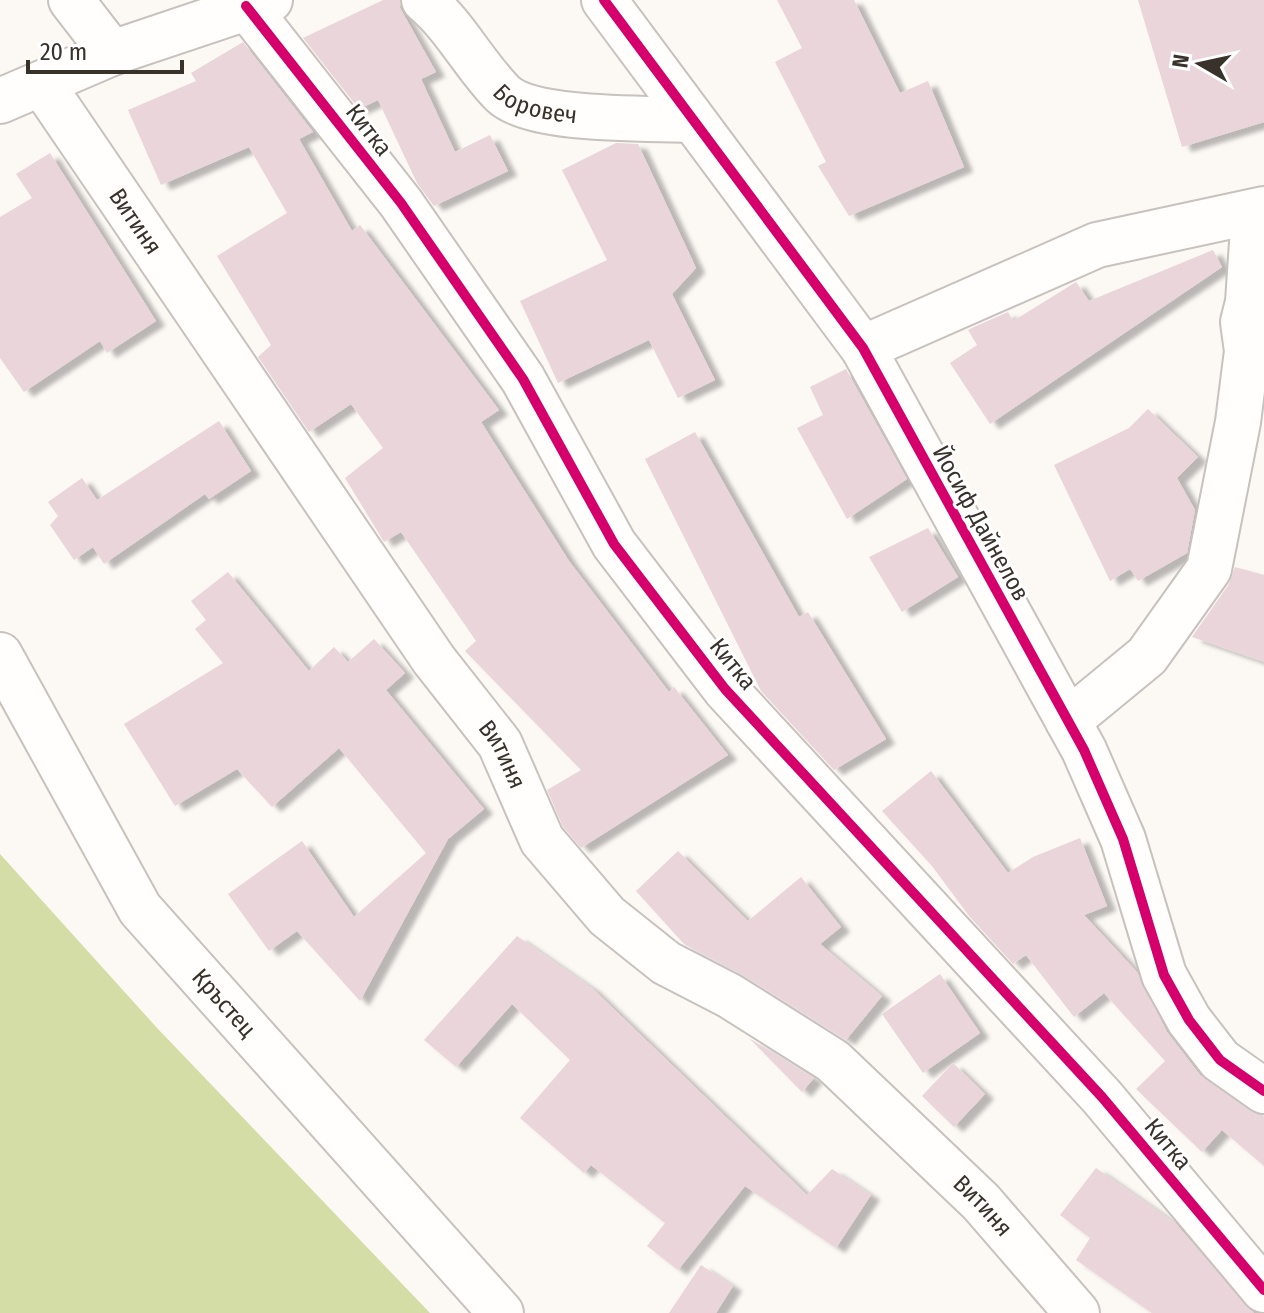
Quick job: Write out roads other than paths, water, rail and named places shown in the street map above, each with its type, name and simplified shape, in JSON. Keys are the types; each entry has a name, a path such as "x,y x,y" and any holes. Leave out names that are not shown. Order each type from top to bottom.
{"street":[{"path":"71,0 112,53"},
{"name":"Боровеч","path":"424,0 441,15 505,96 537,110 582,116 690,120"},
{"name":"Йосиф Дайнелов","path":"604,0 690,120 863,348 1068,721 1123,839 1164,975 1189,1020 1220,1060 1264,1091"},
{"path":"0,101 112,53 258,3"},
{"name":"Китка","path":"258,3 523,379 614,544 725,689 1102,1097 1264,1290"},
{"name":"Витиня","path":"42,84 434,660 500,744 542,840 607,916 666,963 730,996 833,1061 981,1202 1077,1313"},
{"path":"863,348 1097,245 1259,211 1247,277 1248,302 1243,322 1247,351 1242,393 1209,569 1147,656 1068,721"},
{"name":"Кръстец","path":"0,655 140,909 501,1313"}]}
